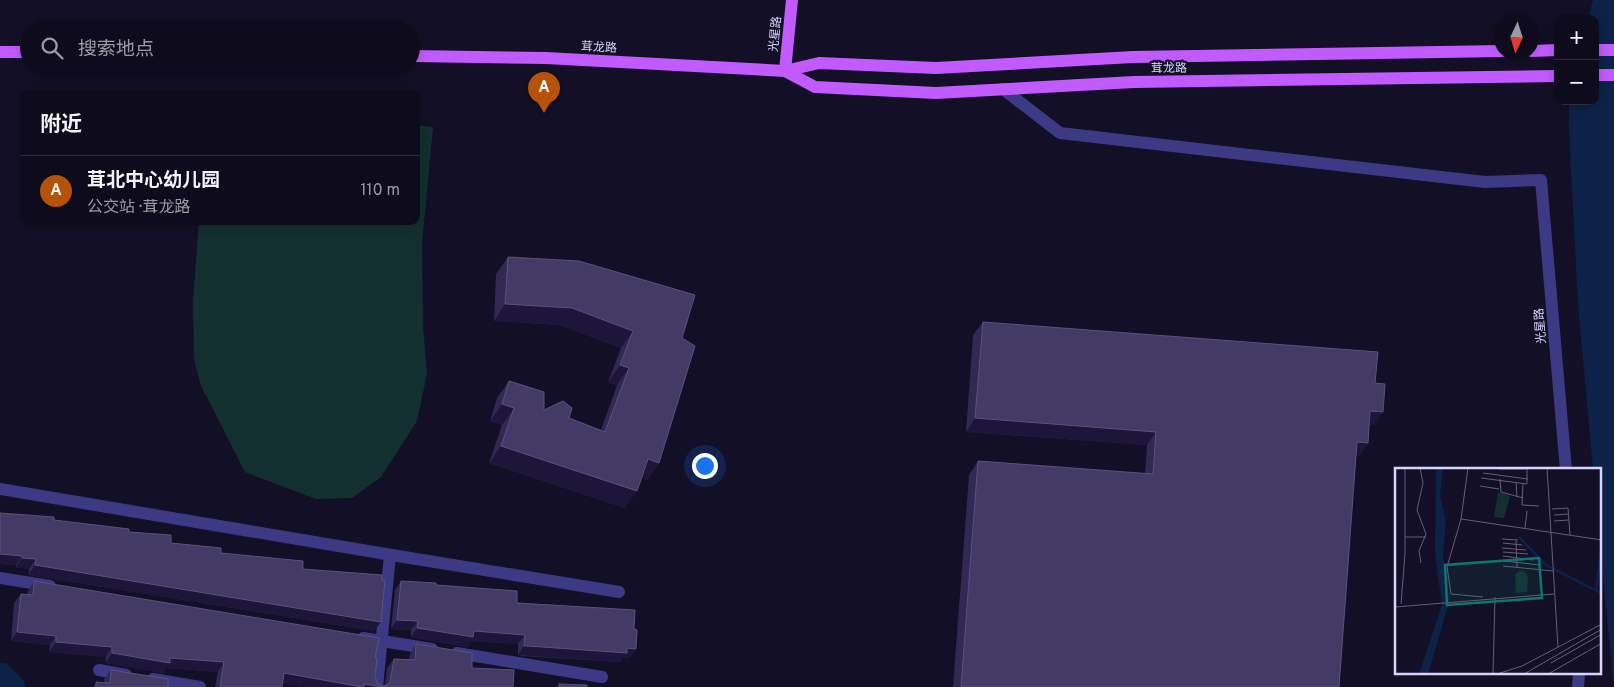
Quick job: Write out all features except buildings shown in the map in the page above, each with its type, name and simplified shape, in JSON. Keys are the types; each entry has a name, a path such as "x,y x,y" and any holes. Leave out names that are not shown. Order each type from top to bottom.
{"main road":[{"name":"光星路","path":"785,71 792,0"},
{"path":"1539,51 1554,50"},
{"path":"1599,50 1614,50"},
{"name":"茸龙路","path":"420,56 546,58 785,71 819,63 936,68 1134,58 1494,51"},
{"path":"0,52 20,52"},
{"name":"茸龙路","path":"785,71 815,86 936,93 1134,82 1554,76"},
{"path":"1599,75 1614,75"}],"street":[{"name":"光星路","path":"1003,90 1060,133 1485,182 1541,180 1566,468"},
{"path":"0,488 619,592"},
{"path":"377,687 390,555"},
{"path":"0,578 58,588"},
{"path":"354,636 602,677"},
{"path":"99,670 200,687"},
{"path":"1578,687 1579,674"}],"green space":[{"path":"420,125 433,127 422,244 423,326 427,374 417,421 381,477 352,498 316,499 245,472 201,386 194,359 193,302 199,225 420,225"}],"water":[{"path":"1593,0 1614,0 1614,687 1602,568 1602,468 1593,468 1578,305 1569,105 1599,105 1599,15 1589,15"}],"waterway":[{"path":"0,675 13,687"}],"place":[{"name":"茸北中心幼儿园","path":"544,113"}]}
